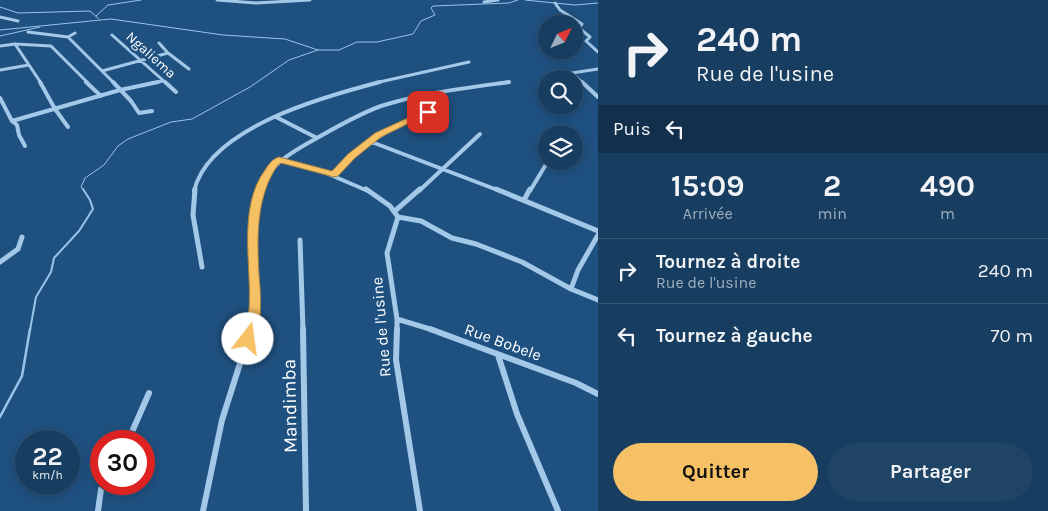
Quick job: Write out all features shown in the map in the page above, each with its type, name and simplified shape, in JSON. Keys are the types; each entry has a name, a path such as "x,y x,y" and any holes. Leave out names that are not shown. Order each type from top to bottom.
{"street":[{"path":"217,0 256,3 310,0"},
{"path":"484,2 498,0"},
{"path":"555,3 560,10 582,24 579,28 590,37 586,41 598,52"},
{"path":"0,17 18,21"},
{"path":"28,32 71,38 131,100 139,113 152,111"},
{"path":"68,37 75,33"},
{"name":"Ngaliema","path":"112,35 176,92"},
{"path":"159,43 168,53 189,69"},
{"path":"15,44 68,127"},
{"path":"0,46 15,44 50,46 74,68 83,81 101,96"},
{"path":"102,71 168,53"},
{"path":"202,267 195,217 194,200 196,184 214,157 236,140 276,117 320,98 432,69 469,62"},
{"path":"0,70 29,64"},
{"path":"598,69 572,73 598,97"},
{"path":"12,120 120,90 163,81"},
{"path":"203,511 222,420 253,323 255,301 252,242 260,189 266,175 279,160 317,138 342,124 390,104 422,96 509,82"},
{"path":"591,90 598,89"},
{"path":"0,98 12,120 17,125 24,146"},
{"path":"334,174 370,141 391,128 428,112"},
{"path":"276,117 317,138"},
{"path":"396,210 443,170 480,134"},
{"path":"370,141 524,200 598,231"},
{"path":"279,160 334,174 369,192 396,210 398,217 421,221 452,238 476,244 522,262 571,289 598,300"},
{"path":"524,200 542,170"},
{"name":"Rue de l'usine","path":"398,217 387,253 397,319 396,360 420,511"},
{"path":"0,262 20,247 22,236"},
{"path":"571,289 578,270 598,236"},
{"name":"Mandimba","path":"300,240 304,350 306,511"},
{"name":"Rue Bobele","path":"397,319 419,325 576,383 598,394"},
{"path":"498,355 519,420 558,511"},
{"path":"133,430 149,393"},
{"path":"98,511 100,495"}],"waterway":[{"path":"96,16 108,5 141,0"},
{"path":"318,50 339,50 357,42 377,42 413,34 421,21 435,15 431,8 433,6 509,3 518,0"},
{"path":"525,0 575,5 598,3"},
{"path":"0,7 18,13 90,11 99,19"},
{"path":"0,30 111,19 223,35 285,39 318,50"},
{"path":"0,36 40,27"},
{"path":"84,191 81,187 85,178 104,165 118,146 128,139 171,122 192,119 250,87 289,60 318,50"},
{"path":"30,330 36,297 51,272 54,258 79,231 93,209 83,189"},
{"path":"0,417 22,376 30,329"}],"route":[{"path":"248,339 255,310 252,252 254,223 260,189 266,175 275,163 279,160 334,174 352,156 378,135 428,112"}]}
